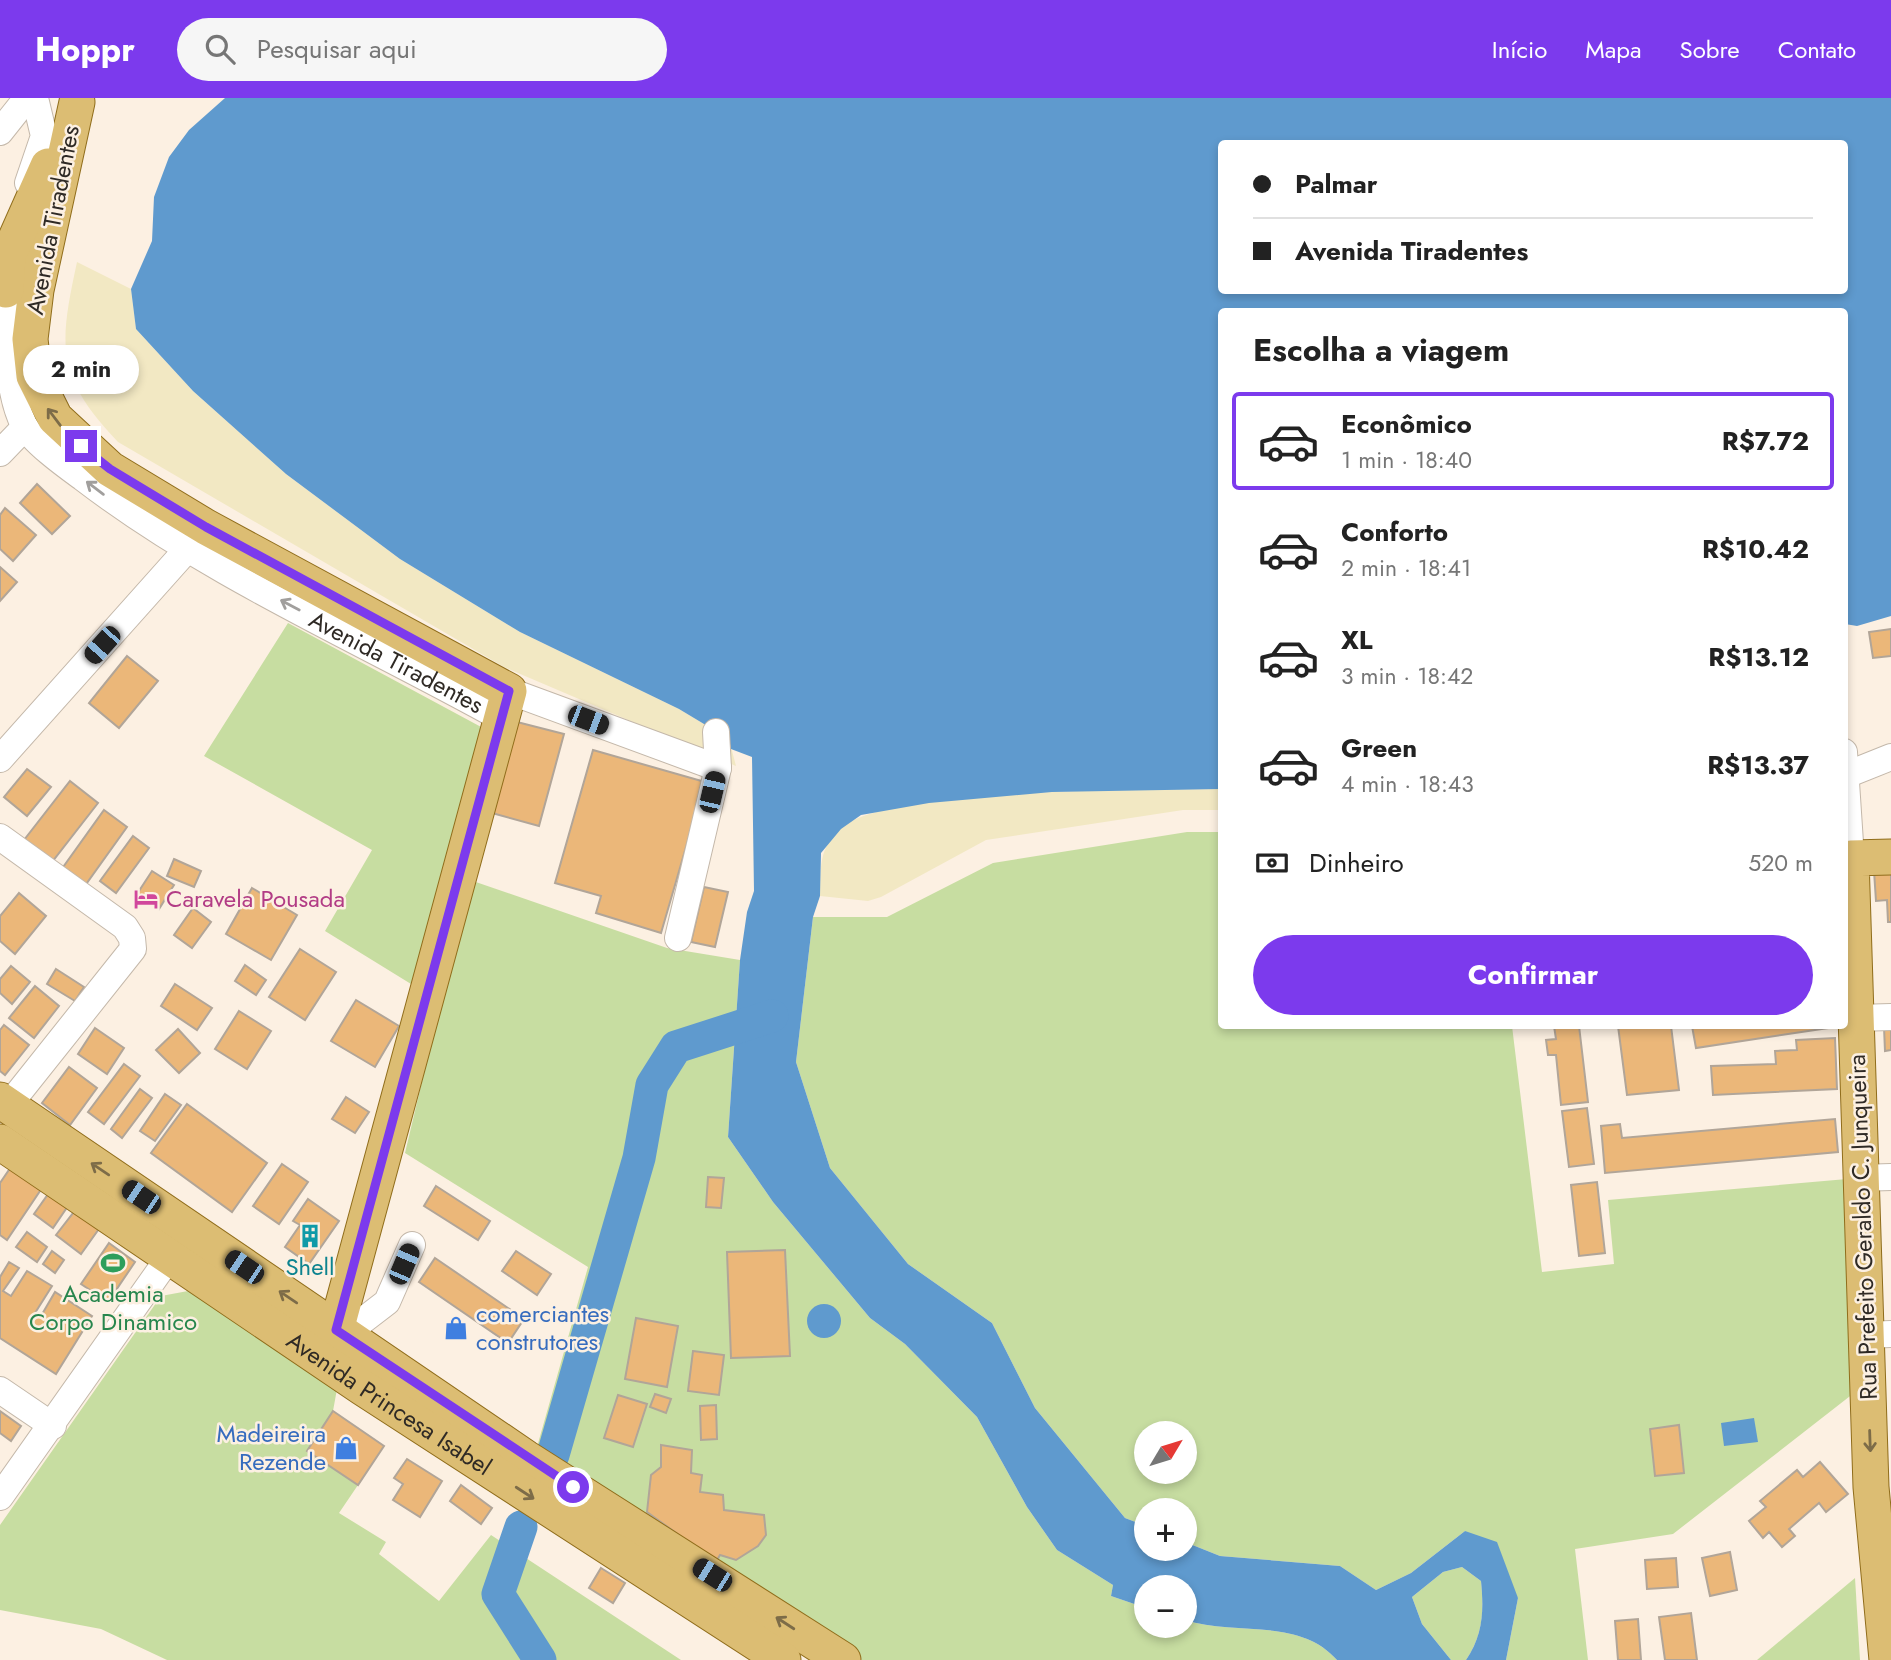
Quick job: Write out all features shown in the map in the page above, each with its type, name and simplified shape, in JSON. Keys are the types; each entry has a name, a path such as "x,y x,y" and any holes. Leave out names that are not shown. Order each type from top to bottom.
{"main road":[{"path":"6,290 8,256 78,100"},
{"name":"Avenida Tiradentes","path":"78,100 36,290 30,340 34,376 41,397 55,418 81,446 197,538 505,704"},
{"path":"340,1332 505,704"},
{"path":"1851,858 1891,857"},
{"name":"Rua Prefeito Geraldo C. Junqueira","path":"1851,858 1874,1018 1881,1487 1888,1652"},
{"name":"Avenida Princesa Isabel","path":"4,1103 526,1458 843,1660"},
{"name":"Avenida Princesa Isabel","path":"0,1142 168,1259 783,1660"}],"street":[{"path":"0,132 27,98"},
{"name":"Avenida Tiradentes","path":"35,98 44,136 7,243 4,267 12,380 25,427 65,465 121,507 197,538"},
{"path":"0,453 25,427"},
{"path":"0,760 197,538"},
{"name":"Avenida Tiradentes","path":"505,704 718,768"},
{"path":"678,937 718,768 716,732"},
{"path":"1848,763 1891,757"},
{"name":"Rua Prefeito Geraldo C. Junqueira","path":"1848,810 1851,858"},
{"path":"0,837 125,927 132,938 133,948 4,1103"},
{"path":"340,1332 387,1302 412,1245"},
{"path":"0,1497 53,1426 168,1259"},
{"path":"0,1390 53,1426"}],"green space":[{"path":"288,623 483,728 411,984 325,931 372,850 204,756"},
{"path":"1187,832 1218,832 1218,1029 1512,1029 1542,1272 1614,1264 1608,1200 1847,1179 1854,1393 1673,1534 1575,1549 1588,1660 1506,1660 1518,1598 1465,1531 1411,1573 1376,1590 1340,1566 1220,1556 1197,1547 1197,1498 1134,1498 1134,1521 1125,1518 1035,1408 992,1323 908,1264 830,1168 796,1062 813,917 887,917 993,863"},
{"path":"470,880 667,948 740,960 728,1137 773,1202 870,1318 905,1344 977,1417 1027,1507 1057,1550 1113,1585 1111,1596 1134,1604 1134,1638 1197,1638 1197,1623 1265,1630 1304,1638 1322,1647 1337,1660 862,1660 711,1567 537,1447 588,1267 405,1153"},
{"path":"188,1291 337,1389 333,1411 307,1451 358,1485 339,1513 386,1542 379,1554 439,1601 491,1535 681,1660 167,1660 101,1629 0,1610 0,1525 161,1296"},
{"path":"1462,1567 1481,1581 1481,1622 1476,1641 1466,1660 1451,1660 1422,1624 1412,1597 1443,1572"},
{"path":"1855,1578 1860,1660 1757,1660"}],"sand":[{"path":"77,262 131,289 136,329 193,391 286,474 400,559 520,632 679,709 729,739 736,766 504,667 118,442 82,398 67,359 67,316"},
{"path":"1218,789 1218,810 1183,810 986,840 881,897 868,901 820,896 822,859 828,843 841,828 868,815 910,805 963,798 1082,791"}],"water":[{"path":"225,98 1891,98 1891,616 1857,626 1848,624 1848,308 1218,308 1218,789 1052,792 929,803 861,815 841,829 821,853 820,896 813,917 796,1062 830,1168 908,1264 992,1323 1035,1408 1125,1518 1134,1521 1134,1561 1197,1561 1197,1547 1220,1556 1340,1566 1376,1590 1411,1573 1465,1531 1497,1542 1518,1598 1506,1660 1466,1660 1479,1632 1482,1592 1481,1581 1462,1567 1443,1572 1412,1597 1422,1624 1451,1660 1337,1660 1322,1647 1304,1638 1265,1630 1197,1623 1197,1575 1134,1575 1134,1604 1111,1596 1113,1585 1057,1550 1027,1507 977,1417 905,1344 870,1318 773,1202 728,1137 740,960 747,912 754,891 752,757 731,749 729,739 679,709 520,632 400,559 286,474 193,391 136,329 131,289 152,241 154,197 169,157 189,130"},
{"path":"824,1304 836,1309 841,1321 836,1333 824,1338 812,1333 807,1321 812,1309"},
{"path":"1754,1418 1758,1442 1724,1446 1721,1423"}],"building":[{"path":"37,484 70,516 52,534 20,503"},
{"path":"5,508 36,535 13,561 0,549 0,515"},
{"path":"0,567 17,582 0,601"},
{"path":"1891,629 1891,656 1873,658 1869,632"},
{"path":"127,656 158,681 119,728 89,703"},
{"path":"517,722 564,734 539,826 492,813"},
{"path":"593,750 705,782 661,933 596,913 601,896 555,883"},
{"path":"27,769 51,787 27,816 4,797"},
{"path":"70,781 98,803 52,862 24,840"},
{"path":"104,810 127,827 84,887 61,870"},
{"path":"133,836 149,848 116,893 100,881"},
{"path":"174,859 201,871 194,887 167,876"},
{"path":"1891,870 1891,922 1888,922 1887,900 1876,901 1874,871"},
{"path":"152,871 174,885 159,909 137,894"},
{"path":"704,887 728,892 715,947 691,942"},
{"path":"252,888 297,915 271,960 226,934"},
{"path":"19,893 46,916 15,954 0,941 0,916"},
{"path":"193,908 211,922 192,948 174,935"},
{"path":"300,949 336,972 305,1020 269,997"},
{"path":"245,965 266,980 256,995 235,981"},
{"path":"11,966 30,982 12,1004 0,993 0,979"},
{"path":"56,969 84,987 75,1001 47,984"},
{"path":"175,984 212,1008 197,1030 161,1006"},
{"path":"35,986 59,1006 34,1038 9,1018"},
{"path":"356,1000 399,1026 375,1067 331,1041"},
{"path":"239,1011 271,1031 247,1069 215,1049"},
{"path":"4,1025 29,1045 5,1075 0,1071 0,1030"},
{"path":"1891,1026 1891,1050 1885,1051 1884,1027"},
{"path":"95,1028 124,1048 107,1074 78,1054"},
{"path":"178,1029 200,1053 179,1073 156,1050"},
{"path":"1554,1029 1579,1029 1588,1102 1561,1105 1556,1055 1548,1055 1546,1040 1556,1039"},
{"path":"1618,1029 1671,1029 1679,1090 1627,1095"},
{"path":"1693,1029 1822,1029 1696,1048"},
{"path":"1835,1038 1837,1089 1713,1095 1711,1066 1776,1064 1775,1051 1797,1050 1796,1040"},
{"path":"124,1064 140,1076 104,1124 88,1112"},
{"path":"69,1067 97,1088 70,1125 42,1103"},
{"path":"140,1089 152,1098 122,1138 111,1129"},
{"path":"165,1094 181,1105 155,1141 140,1131"},
{"path":"346,1097 369,1112 355,1133 332,1119"},
{"path":"187,1104 267,1163 232,1212 151,1153"},
{"path":"1587,1108 1594,1164 1569,1167 1562,1111"},
{"path":"1835,1119 1838,1152 1605,1173 1601,1126 1620,1124 1622,1138"},
{"path":"13,1164 44,1185 7,1240 0,1235 0,1183"},
{"path":"282,1164 308,1182 279,1224 253,1206"},
{"path":"708,1177 724,1178 721,1208 706,1207"},
{"path":"1597,1182 1605,1253 1579,1256 1571,1185"},
{"path":"436,1186 490,1221 478,1240 424,1206"},
{"path":"51,1190 70,1203 53,1228 34,1214"},
{"name":"Shell","path":"308,1199 339,1221 309,1264 285,1247 300,1225 293,1221"},
{"path":"77,1208 101,1226 81,1254 56,1235"},
{"path":"27,1232 47,1247 37,1262 16,1247"},
{"path":"109,1243 135,1262 108,1302 81,1284"},
{"path":"785,1250 790,1356 731,1358 727,1252"},
{"path":"52,1251 64,1260 55,1273 43,1264"},
{"path":"516,1251 551,1274 537,1295 502,1271"},
{"path":"435,1258 524,1319 508,1343 419,1282"},
{"path":"9,1262 19,1268 3,1291 11,1296 27,1271 52,1286 35,1313 41,1316 55,1292 92,1316 56,1374 0,1338 0,1277"},
{"path":"636,1318 678,1326 667,1387 625,1379"},
{"path":"693,1351 724,1355 719,1395 688,1391"},
{"path":"655,1394 671,1399 666,1413 650,1407"},
{"path":"618,1395 647,1404 633,1447 604,1438"},
{"path":"716,1405 717,1439 701,1440 700,1406"},
{"path":"0,1411 21,1426 11,1441 0,1433"},
{"name":"Madeireira Rezende","path":"333,1411 384,1446 358,1485 307,1451"},
{"path":"1679,1425 1684,1473 1655,1476 1650,1429"},
{"path":"661,1445 692,1450 691,1473 702,1475 700,1492 723,1495 724,1510 764,1515 766,1535 758,1546 736,1560 720,1555 716,1562 647,1512 651,1475 661,1467"},
{"path":"407,1459 442,1481 420,1517 393,1500 403,1484 394,1478"},
{"path":"1820,1462 1848,1494 1826,1512 1819,1503 1789,1529 1795,1536 1782,1547 1769,1532 1763,1538 1749,1521 1766,1507 1760,1501 1797,1470 1803,1477"},
{"path":"461,1485 492,1508 481,1524 450,1501"},
{"path":"1730,1552 1737,1590 1710,1596 1702,1558"},
{"path":"1676,1558 1678,1587 1647,1589 1645,1560"},
{"path":"601,1568 625,1583 613,1603 589,1588"},
{"path":"1691,1613 1697,1660 1665,1660 1659,1617"},
{"path":"1638,1619 1641,1660 1618,1660 1615,1621"}],"waterway":[{"path":"553,1455 639,1158 652,1085 676,1047 772,1016"},
{"path":"521,1527 498,1594 540,1660"}],"place":[{"name":"Caravela Pousada","path":"146,899"},
{"name":"Shell","path":"310,1236"},
{"name":"Academia Corpo Dinamico","path":"113,1263"},
{"name":"comerciantes construtores","path":"456,1328"},
{"name":"Madeireira Rezende","path":"346,1448"}],"route":[{"path":"81,446 110,469 206,527 509,691 336,1330 573,1487"}]}
